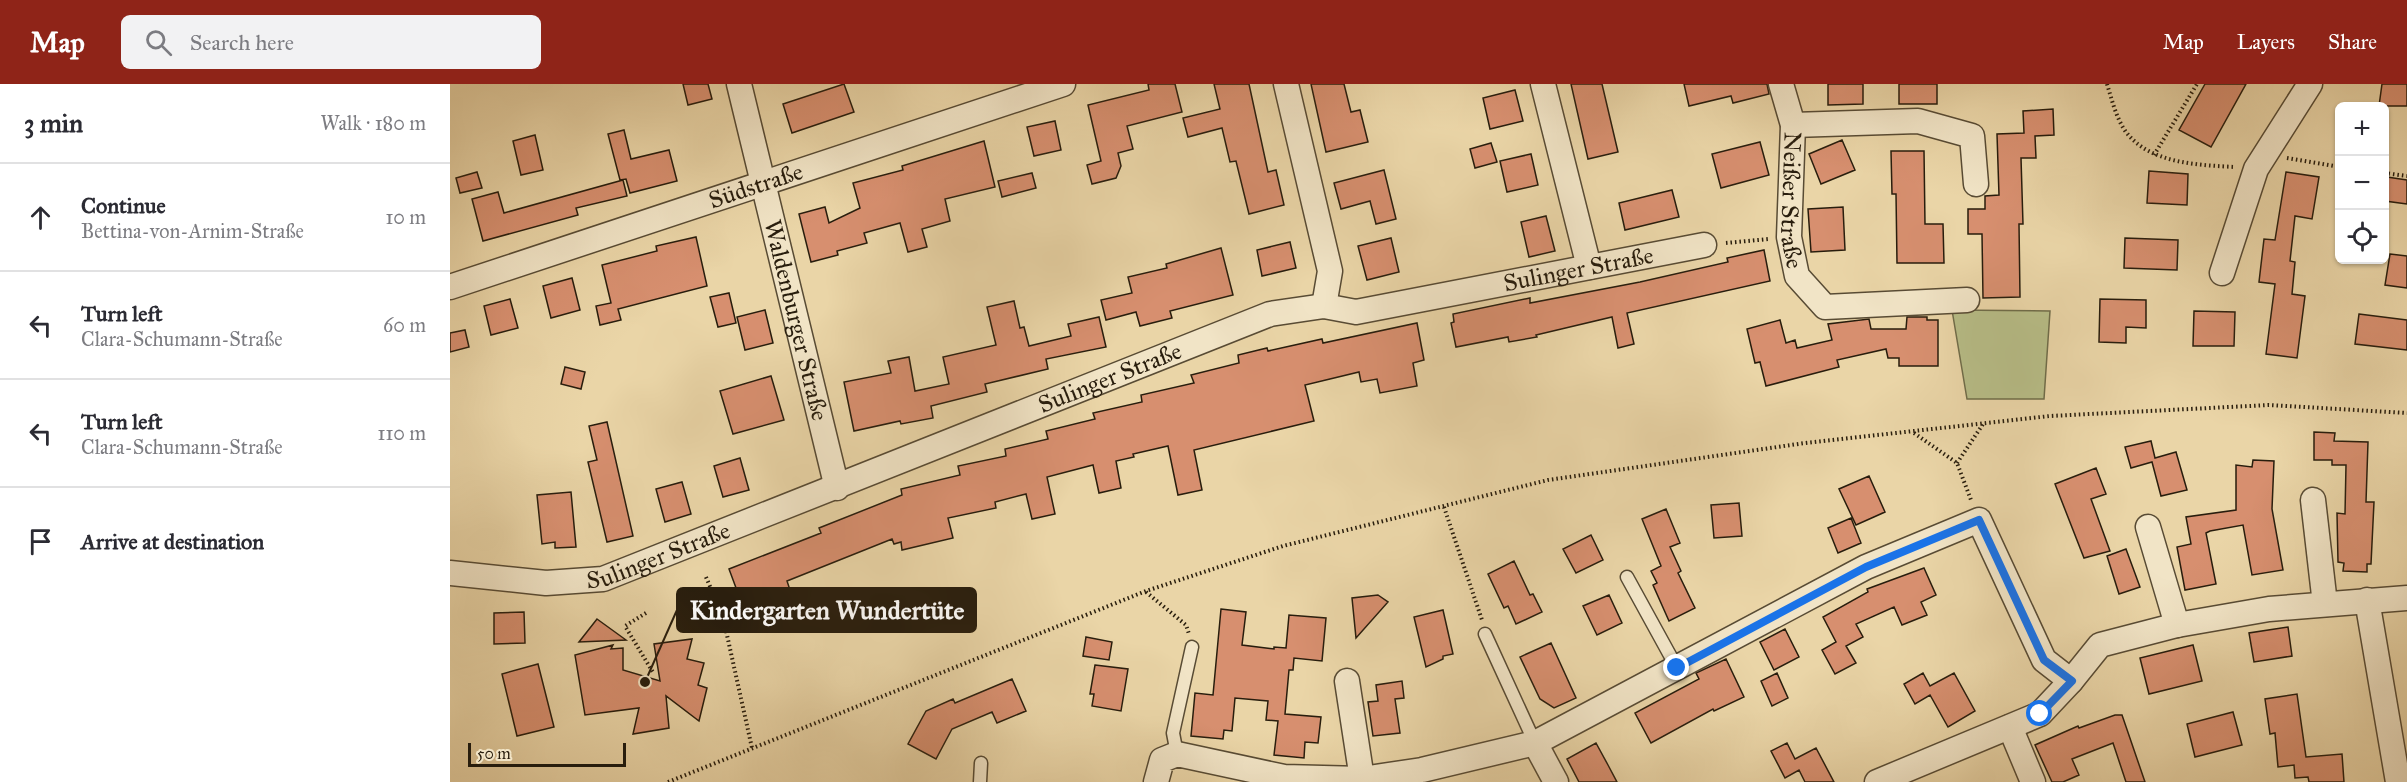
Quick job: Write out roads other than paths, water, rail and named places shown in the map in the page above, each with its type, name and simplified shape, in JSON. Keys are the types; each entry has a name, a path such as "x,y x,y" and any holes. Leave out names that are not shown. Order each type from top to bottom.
{"street":[{"name":"Waldenburger Straße","path":"739,84 837,488"},
{"name":"Südstraße","path":"450,286 1064,84"},
{"path":"1286,84 1330,271 1324,306"},
{"path":"1543,84 1590,267"},
{"name":"Neißer Straße","path":"1781,84 1793,125 1789,237 1797,276 1825,307 1968,300"},
{"path":"2223,273 2260,162 2310,84"},
{"path":"1793,125 1918,121 1972,136 1976,184"},
{"name":"Sulinger Straße","path":"450,573 546,583 603,579 837,488 1270,314 1324,306 1356,312 1704,245"},
{"path":"2313,500 2325,604"},
{"path":"1156,782 1162,760 1177,754 1284,777 1362,779 1422,770 1535,743 1866,567 1979,520 2044,660 2072,681"},
{"path":"2148,527 2177,625"},
{"path":"1877,782 2040,714 2072,681 2100,645 2177,625 2269,609 2407,598"},
{"path":"2367,600 2398,782"},
{"path":"1347,681 1362,779"},
{"path":"2010,727 2033,782"},
{"path":"1535,743 1556,782"}],"lane":[{"path":"1627,577 1677,668"},
{"path":"1485,634 1535,743"},
{"path":"1177,754 1173,733 1192,647"},
{"path":"980,782 981,763"}],"place":[{"name":"Kindergarten Wundertüte","path":"645,682"}]}
